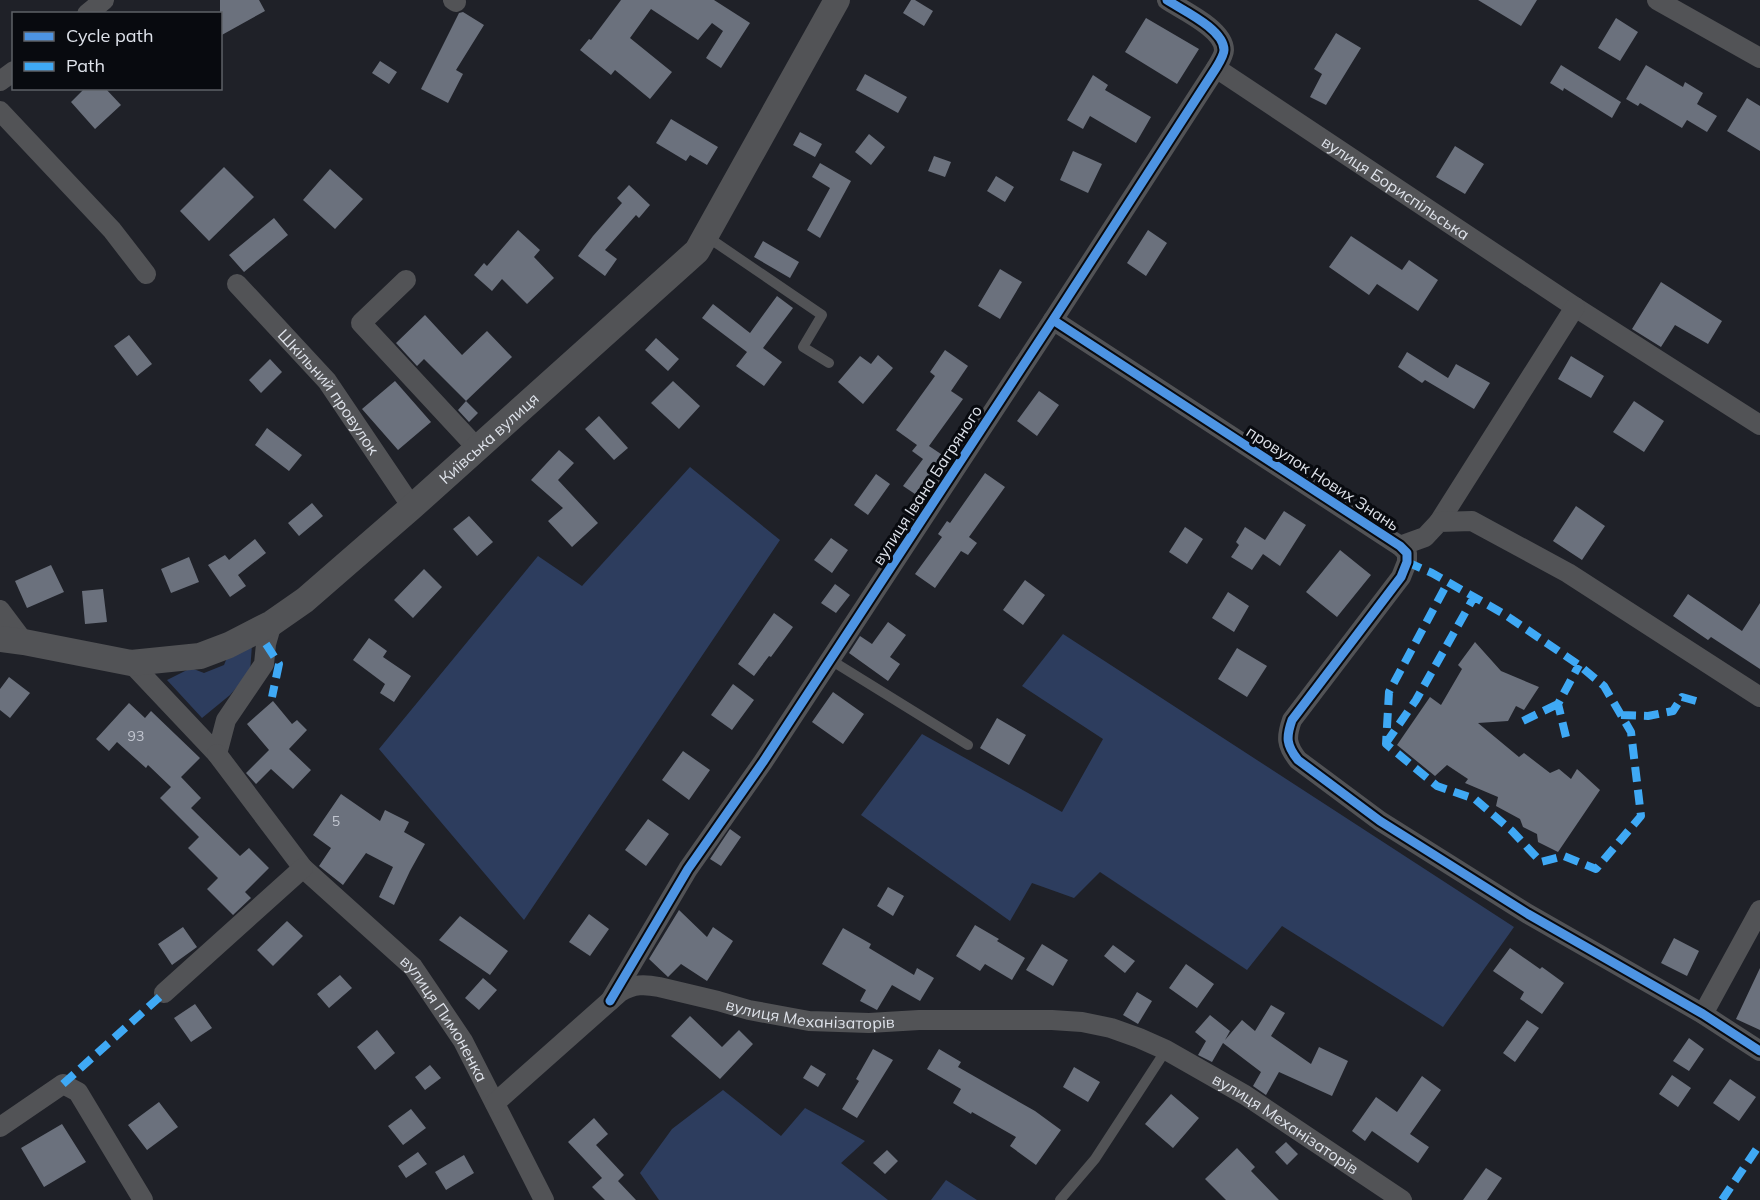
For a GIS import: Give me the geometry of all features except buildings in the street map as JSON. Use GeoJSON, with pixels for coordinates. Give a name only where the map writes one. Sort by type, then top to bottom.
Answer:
{"type":"FeatureCollection","features":[{"type":"Feature","properties":{"kind":"street"},"geometry":{"type":"LineString","coordinates":[[89,12],[104,0]]}},
{"type":"Feature","properties":{"kind":"street","name":"Київська вулиця"},"geometry":{"type":"LineString","coordinates":[[12,640],[131,663],[200,656],[229,645],[272,623],[305,600],[697,251],[837,0]]}},
{"type":"Feature","properties":{"kind":"street","name":"вулиця Івана Багряного"},"geometry":{"type":"LineString","coordinates":[[610,1001],[687,869],[752,778],[1216,68],[1224,51],[1221,39],[1212,28],[1167,0]]}},
{"type":"Feature","properties":{"kind":"street"},"geometry":{"type":"LineString","coordinates":[[1657,0],[1760,58]]}},
{"type":"Feature","properties":{"kind":"street","name":"вулиця Бориспільська"},"geometry":{"type":"LineString","coordinates":[[1216,68],[1575,307],[1760,426]]}},
{"type":"Feature","properties":{"kind":"street"},"geometry":{"type":"LineString","coordinates":[[0,81],[12,72]]}},
{"type":"Feature","properties":{"kind":"street"},"geometry":{"type":"LineString","coordinates":[[0,111],[112,230],[146,274]]}},
{"type":"Feature","properties":{"kind":"street"},"geometry":{"type":"LineString","coordinates":[[406,280],[361,323],[477,448]]}},
{"type":"Feature","properties":{"kind":"street","name":"Шкільний провулок"},"geometry":{"type":"LineString","coordinates":[[237,284],[327,381],[412,507]]}},
{"type":"Feature","properties":{"kind":"street"},"geometry":{"type":"LineString","coordinates":[[1400,546],[1425,537],[1439,522],[1575,307]]}},
{"type":"Feature","properties":{"kind":"street","name":"провулок Нових Знань"},"geometry":{"type":"LineString","coordinates":[[1053,320],[1400,546],[1407,553],[1407,562],[1401,577],[1292,720],[1288,733],[1290,749],[1298,760],[1380,821],[1528,914],[1703,1014]]}},
{"type":"Feature","properties":{"kind":"street"},"geometry":{"type":"LineString","coordinates":[[1439,522],[1472,521],[1482,526],[1568,573],[1760,697]]}},
{"type":"Feature","properties":{"kind":"street"},"geometry":{"type":"LineString","coordinates":[[0,610],[12,640]]}},
{"type":"Feature","properties":{"kind":"street"},"geometry":{"type":"LineString","coordinates":[[217,754],[226,720],[264,664],[266,644],[272,623]]}},
{"type":"Feature","properties":{"kind":"street","name":"вулиця Пимоненка"},"geometry":{"type":"LineString","coordinates":[[131,663],[217,754],[303,868],[412,968],[463,1041],[544,1200]]}},
{"type":"Feature","properties":{"kind":"street"},"geometry":{"type":"LineString","coordinates":[[164,993],[303,868]]}},
{"type":"Feature","properties":{"kind":"street"},"geometry":{"type":"LineString","coordinates":[[1760,910],[1703,1014],[1760,1051]]}},
{"type":"Feature","properties":{"kind":"street"},"geometry":{"type":"LineString","coordinates":[[634,962],[633,970],[637,977],[659,987]]}},
{"type":"Feature","properties":{"kind":"street","name":"вулиця Механізаторів"},"geometry":{"type":"LineString","coordinates":[[495,1103],[620,992],[631,986],[643,984],[779,1017],[839,1023],[957,1020],[1082,1022],[1120,1031],[1166,1050],[1245,1095],[1402,1200]]}},
{"type":"Feature","properties":{"kind":"street"},"geometry":{"type":"LineString","coordinates":[[0,1127],[63,1084],[78,1092],[143,1200]]}},
{"type":"Feature","properties":{"kind":"lane"},"geometry":{"type":"LineString","coordinates":[[706,236],[822,315],[803,347],[829,363]]}},
{"type":"Feature","properties":{"kind":"lane"},"geometry":{"type":"LineString","coordinates":[[829,659],[968,745]]}},
{"type":"Feature","properties":{"kind":"lane"},"geometry":{"type":"LineString","coordinates":[[1060,1200],[1095,1159],[1166,1050]]}},
{"type":"Feature","properties":{"kind":"shaded area"},"geometry":{"type":"Polygon","coordinates":[[[690,467],[780,540],[524,920],[379,749],[538,556],[582,586],[690,467]]]}},
{"type":"Feature","properties":{"kind":"shaded area"},"geometry":{"type":"Polygon","coordinates":[[[1063,634],[1514,927],[1443,1027],[1282,926],[1247,970],[1100,872],[1074,898],[1032,883],[1010,921],[861,815],[922,734],[1062,812],[1103,739],[1022,686],[1063,634]]]}},
{"type":"Feature","properties":{"kind":"shaded area"},"geometry":{"type":"Polygon","coordinates":[[[252,645],[250,672],[230,695],[202,718],[167,680],[191,668],[204,673],[224,665],[229,653],[252,645]]]}},
{"type":"Feature","properties":{"kind":"shaded area"},"geometry":{"type":"Polygon","coordinates":[[[723,1090],[781,1136],[805,1108],[865,1141],[841,1163],[888,1200],[659,1200],[640,1173],[672,1129],[723,1090]]]}},
{"type":"Feature","properties":{"kind":"shaded area"},"geometry":{"type":"Polygon","coordinates":[[[946,1180],[977,1200],[931,1200],[946,1180]]]}},
{"type":"Feature","properties":{"kind":"marked path"},"geometry":{"type":"LineString","coordinates":[[1407,562],[1432,573],[1504,614],[1579,665],[1604,686],[1631,732],[1641,816],[1596,869],[1564,856],[1541,862],[1512,831],[1475,799],[1437,786],[1386,744],[1389,692],[1448,582]]}},
{"type":"Feature","properties":{"kind":"marked path"},"geometry":{"type":"LineString","coordinates":[[1386,743],[1416,700],[1474,597]]}},
{"type":"Feature","properties":{"kind":"marked path"},"geometry":{"type":"LineString","coordinates":[[266,644],[279,664],[272,697]]}},
{"type":"Feature","properties":{"kind":"marked path"},"geometry":{"type":"LineString","coordinates":[[1566,737],[1558,704],[1579,665]]}},
{"type":"Feature","properties":{"kind":"marked path"},"geometry":{"type":"LineString","coordinates":[[1621,715],[1648,716],[1673,711],[1682,697],[1696,701]]}},
{"type":"Feature","properties":{"kind":"marked path"},"geometry":{"type":"LineString","coordinates":[[1523,721],[1558,704]]}},
{"type":"Feature","properties":{"kind":"marked path"},"geometry":{"type":"LineString","coordinates":[[63,1084],[164,993]]}},
{"type":"Feature","properties":{"kind":"marked path"},"geometry":{"type":"LineString","coordinates":[[1722,1200],[1760,1144]]}},
{"type":"Feature","properties":{"kind":"cycle path"},"geometry":{"type":"LineString","coordinates":[[610,1001],[688,869],[763,762],[1220,61],[1224,50],[1217,35],[1201,21],[1167,0]]}},
{"type":"Feature","properties":{"kind":"cycle path"},"geometry":{"type":"LineString","coordinates":[[1053,320],[1400,546],[1407,553],[1407,562],[1401,577],[1292,720],[1288,741],[1298,760],[1380,821],[1528,914],[1703,1014],[1760,1051]]}}]}
